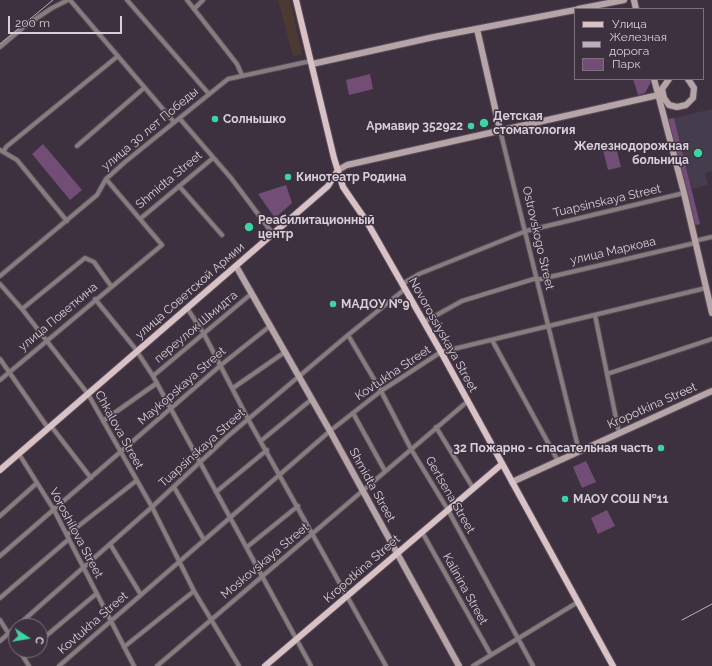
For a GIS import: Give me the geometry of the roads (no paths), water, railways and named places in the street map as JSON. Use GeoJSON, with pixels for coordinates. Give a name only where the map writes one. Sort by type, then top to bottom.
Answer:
{"type":"FeatureCollection","features":[{"type":"Feature","properties":{"kind":"main road","name":"Novorossiyskaya Street"},"geometry":{"type":"LineString","coordinates":[[296,0],[343,187],[367,222],[404,286],[613,666]]}},
{"type":"Feature","properties":{"kind":"main road","name":"улица Советской Армии"},"geometry":{"type":"LineString","coordinates":[[0,470],[328,186],[338,170]]}},
{"type":"Feature","properties":{"kind":"main road","name":"Kropotkina Street"},"geometry":{"type":"LineString","coordinates":[[265,666],[502,464]]}},
{"type":"Feature","properties":{"kind":"street"},"geometry":{"type":"LineString","coordinates":[[0,47],[25,26],[52,8],[69,0],[174,122]]}},
{"type":"Feature","properties":{"kind":"street","name":"улица 30 лет Победы"},"geometry":{"type":"LineString","coordinates":[[127,0],[209,94]]}},
{"type":"Feature","properties":{"kind":"street"},"geometry":{"type":"LineString","coordinates":[[187,0],[236,64],[242,75]]}},
{"type":"Feature","properties":{"kind":"street"},"geometry":{"type":"LineString","coordinates":[[194,8],[203,0]]}},
{"type":"Feature","properties":{"kind":"street"},"geometry":{"type":"LineString","coordinates":[[583,8],[624,0]]}},
{"type":"Feature","properties":{"kind":"street","name":"улица 30 лет Победы"},"geometry":{"type":"LineString","coordinates":[[0,276],[96,195],[106,179],[228,79],[574,10]]}},
{"type":"Feature","properties":{"kind":"street","name":"Ostrovskogo Street"},"geometry":{"type":"LineString","coordinates":[[477,29],[500,130],[579,451]]}},
{"type":"Feature","properties":{"kind":"street"},"geometry":{"type":"LineString","coordinates":[[67,221],[16,160],[2,151],[118,56]]}},
{"type":"Feature","properties":{"kind":"street"},"geometry":{"type":"LineString","coordinates":[[654,80],[660,95],[712,314]]}},
{"type":"Feature","properties":{"kind":"street"},"geometry":{"type":"LineString","coordinates":[[660,95],[667,80]]}},
{"type":"Feature","properties":{"kind":"street"},"geometry":{"type":"LineString","coordinates":[[660,95],[666,102],[673,106],[686,105],[693,98],[694,93],[692,83],[689,80]]}},
{"type":"Feature","properties":{"kind":"street"},"geometry":{"type":"LineString","coordinates":[[77,146],[144,88]]}},
{"type":"Feature","properties":{"kind":"street"},"geometry":{"type":"LineString","coordinates":[[338,170],[347,165],[660,95]]}},
{"type":"Feature","properties":{"kind":"street","name":"Shmidta Street"},"geometry":{"type":"LineString","coordinates":[[180,119],[273,234]]}},
{"type":"Feature","properties":{"kind":"street","name":"Shmidta Street"},"geometry":{"type":"LineString","coordinates":[[140,219],[213,158]]}},
{"type":"Feature","properties":{"kind":"street"},"geometry":{"type":"LineString","coordinates":[[106,179],[140,219]]}},
{"type":"Feature","properties":{"kind":"street"},"geometry":{"type":"LineString","coordinates":[[179,186],[222,235]]}},
{"type":"Feature","properties":{"kind":"street","name":"Tuapsinskaya Street"},"geometry":{"type":"LineString","coordinates":[[27,618],[248,419],[419,274],[526,231],[684,193]]}},
{"type":"Feature","properties":{"kind":"street","name":"улица Поветкина"},"geometry":{"type":"LineString","coordinates":[[0,380],[95,299],[162,245],[140,219]]}},
{"type":"Feature","properties":{"kind":"street","name":"улица Маркова"},"geometry":{"type":"LineString","coordinates":[[424,322],[462,301],[537,279],[712,237]]}},
{"type":"Feature","properties":{"kind":"street","name":"улица Поветкина"},"geometry":{"type":"LineString","coordinates":[[22,309],[85,258],[94,262],[112,286]]}},
{"type":"Feature","properties":{"kind":"street","name":"Shmidta Street"},"geometry":{"type":"LineString","coordinates":[[236,266],[330,431],[459,666]]}},
{"type":"Feature","properties":{"kind":"street","name":"Chkalova Street"},"geometry":{"type":"LineString","coordinates":[[0,284],[22,309],[88,394],[152,507],[180,560],[194,591],[238,666]]}},
{"type":"Feature","properties":{"kind":"street","name":"Kovtukha Street"},"geometry":{"type":"LineString","coordinates":[[59,666],[330,431],[381,391],[441,352],[706,288]]}},
{"type":"Feature","properties":{"kind":"street","name":"переулок Шмидта"},"geometry":{"type":"LineString","coordinates":[[153,376],[251,294]]}},
{"type":"Feature","properties":{"kind":"street"},"geometry":{"type":"LineString","coordinates":[[95,299],[137,352],[153,376],[170,410],[247,547],[311,666]]}},
{"type":"Feature","properties":{"kind":"street"},"geometry":{"type":"LineString","coordinates":[[187,308],[204,334],[248,419],[262,440],[386,666]]}},
{"type":"Feature","properties":{"kind":"street"},"geometry":{"type":"LineString","coordinates":[[595,315],[619,433]]}},
{"type":"Feature","properties":{"kind":"street","name":"Maykopskaya Street"},"geometry":{"type":"LineString","coordinates":[[0,556],[221,365],[270,326]]}},
{"type":"Feature","properties":{"kind":"street","name":"Gertsena Street"},"geometry":{"type":"LineString","coordinates":[[348,335],[381,391],[411,448],[448,510],[533,666]]}},
{"type":"Feature","properties":{"kind":"street"},"geometry":{"type":"LineString","coordinates":[[607,374],[712,339]]}},
{"type":"Feature","properties":{"kind":"street"},"geometry":{"type":"LineString","coordinates":[[492,340],[558,461]]}},
{"type":"Feature","properties":{"kind":"street"},"geometry":{"type":"LineString","coordinates":[[233,388],[285,352]]}},
{"type":"Feature","properties":{"kind":"street"},"geometry":{"type":"LineString","coordinates":[[0,359],[50,427],[91,478]]}},
{"type":"Feature","properties":{"kind":"street","name":"переулок Шмидта"},"geometry":{"type":"LineString","coordinates":[[104,421],[157,383]]}},
{"type":"Feature","properties":{"kind":"street","name":"Kropotkina Street"},"geometry":{"type":"LineString","coordinates":[[512,482],[712,391]]}},
{"type":"Feature","properties":{"kind":"street"},"geometry":{"type":"LineString","coordinates":[[262,440],[312,399]]}},
{"type":"Feature","properties":{"kind":"street","name":"Moskovskaya Street"},"geometry":{"type":"LineString","coordinates":[[157,666],[468,401]]}},
{"type":"Feature","properties":{"kind":"street"},"geometry":{"type":"LineString","coordinates":[[353,413],[385,471]]}},
{"type":"Feature","properties":{"kind":"street"},"geometry":{"type":"LineString","coordinates":[[436,428],[473,488]]}},
{"type":"Feature","properties":{"kind":"street"},"geometry":{"type":"LineString","coordinates":[[216,492],[267,450]]}},
{"type":"Feature","properties":{"kind":"street","name":"Voroshilova Street"},"geometry":{"type":"LineString","coordinates":[[18,454],[54,510],[134,666]]}},
{"type":"Feature","properties":{"kind":"street"},"geometry":{"type":"LineString","coordinates":[[0,598],[68,537],[136,481]]}},
{"type":"Feature","properties":{"kind":"street","name":"Voroshilova Street"},"geometry":{"type":"LineString","coordinates":[[0,516],[37,483]]}},
{"type":"Feature","properties":{"kind":"street"},"geometry":{"type":"LineString","coordinates":[[174,487],[204,540]]}},
{"type":"Feature","properties":{"kind":"street"},"geometry":{"type":"LineString","coordinates":[[247,547],[298,506]]}},
{"type":"Feature","properties":{"kind":"street","name":"Kalinina Street"},"geometry":{"type":"LineString","coordinates":[[422,532],[491,655]]}},
{"type":"Feature","properties":{"kind":"street","name":"Kovtukha Street"},"geometry":{"type":"LineString","coordinates":[[110,544],[141,595]]}},
{"type":"Feature","properties":{"kind":"street"},"geometry":{"type":"LineString","coordinates":[[124,647],[194,591]]}},
{"type":"Feature","properties":{"kind":"street","name":"Voroshilova Street"},"geometry":{"type":"LineString","coordinates":[[48,634],[96,594]]}},
{"type":"Feature","properties":{"kind":"street"},"geometry":{"type":"LineString","coordinates":[[473,666],[518,640],[578,602]]}},
{"type":"Feature","properties":{"kind":"street"},"geometry":{"type":"LineString","coordinates":[[0,620],[8,632]]}},
{"type":"Feature","properties":{"kind":"street","name":"Tuapsinskaya Street"},"geometry":{"type":"LineString","coordinates":[[0,641],[8,635]]}},
{"type":"Feature","properties":{"kind":"railway"},"geometry":{"type":"LineString","coordinates":[[0,44],[53,0]]}},
{"type":"Feature","properties":{"kind":"railway"},"geometry":{"type":"LineString","coordinates":[[682,620],[712,604]]}},
{"type":"Feature","properties":{"kind":"place","name":"Солнышко"},"geometry":{"type":"Point","coordinates":[215,119]}},
{"type":"Feature","properties":{"kind":"place","name":"Детская стоматология"},"geometry":{"type":"Point","coordinates":[484,123]}},
{"type":"Feature","properties":{"kind":"place","name":"Армавир 352922"},"geometry":{"type":"Point","coordinates":[471,126]}},
{"type":"Feature","properties":{"kind":"place","name":"Железнодорожная больница"},"geometry":{"type":"Point","coordinates":[698,153]}},
{"type":"Feature","properties":{"kind":"place","name":"Кинотеатр Родина"},"geometry":{"type":"Point","coordinates":[288,177]}},
{"type":"Feature","properties":{"kind":"place","name":"Реабилитационный центр"},"geometry":{"type":"Point","coordinates":[249,227]}},
{"type":"Feature","properties":{"kind":"place","name":"МАДОУ №9"},"geometry":{"type":"Point","coordinates":[333,304]}},
{"type":"Feature","properties":{"kind":"place","name":"32 Пожарно - спасательная часть"},"geometry":{"type":"Point","coordinates":[661,448]}},
{"type":"Feature","properties":{"kind":"place","name":"МАОУ СОШ №11"},"geometry":{"type":"Point","coordinates":[565,499]}}]}
